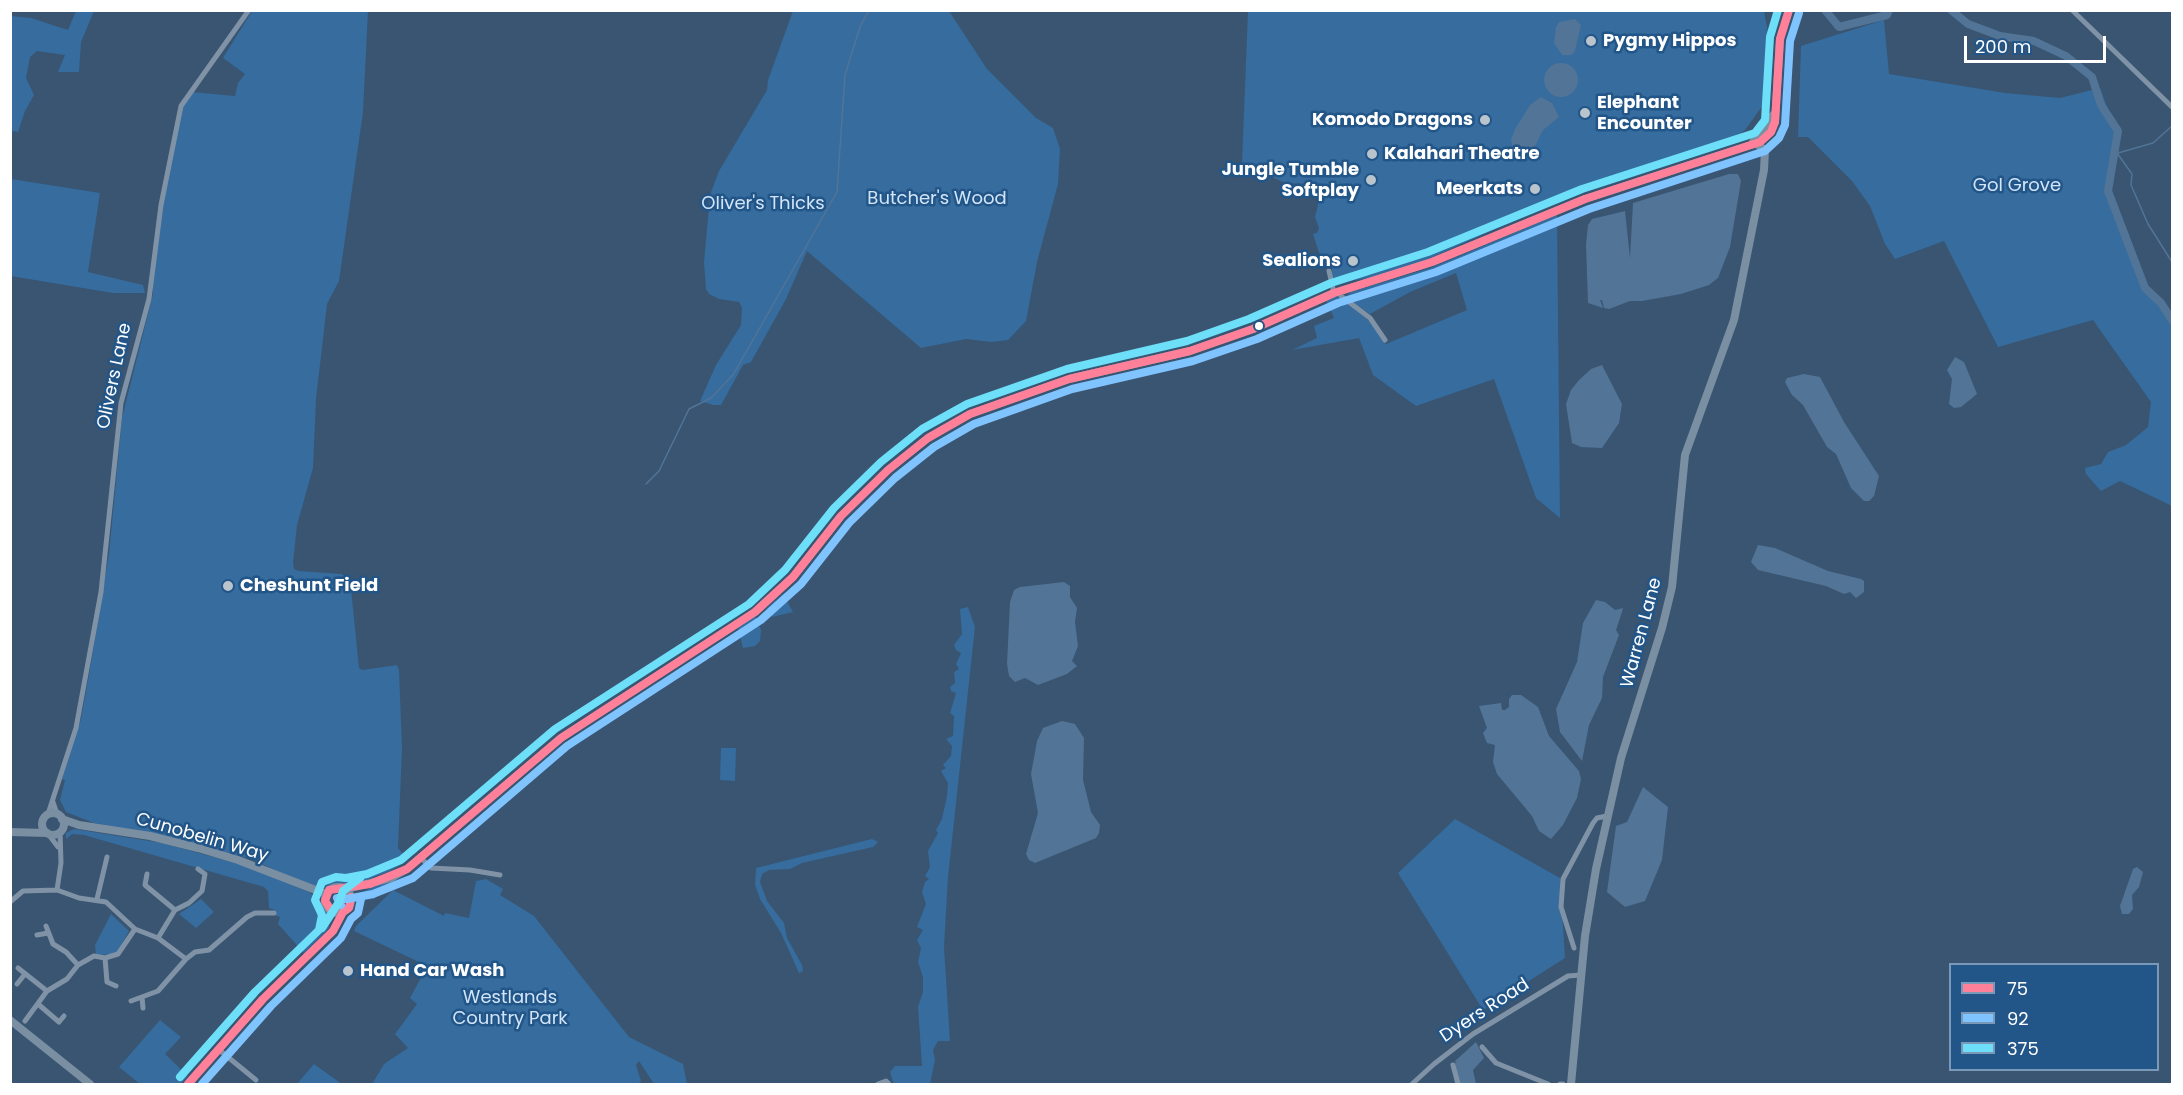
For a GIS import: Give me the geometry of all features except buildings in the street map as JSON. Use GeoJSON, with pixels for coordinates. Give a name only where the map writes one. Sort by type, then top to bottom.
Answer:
{"type":"FeatureCollection","features":[{"type":"Feature","properties":{"kind":"main road","name":"Warren Lane"},"geometry":{"type":"LineString","coordinates":[[1571,1084],[1590,904],[1607,816],[1621,758],[1662,628],[1672,588],[1685,455],[1734,320],[1765,156],[1775,122],[1780,39],[1789,10]]}},
{"type":"Feature","properties":{"kind":"main road"},"geometry":{"type":"LineString","coordinates":[[1753,142],[1774,114]]}},
{"type":"Feature","properties":{"kind":"main road"},"geometry":{"type":"LineString","coordinates":[[328,936],[333,921],[332,911],[326,898],[333,888],[346,889],[391,878],[421,858],[555,742],[715,641],[762,607],[793,578],[841,516],[888,470],[928,438],[970,414],[1069,379],[1190,351],[1253,329],[1336,292],[1432,262],[1584,199],[1753,142],[1761,142],[1771,132]]}},
{"type":"Feature","properties":{"kind":"main road"},"geometry":{"type":"LineString","coordinates":[[1753,142],[1765,156]]}},
{"type":"Feature","properties":{"kind":"main road"},"geometry":{"type":"LineString","coordinates":[[25,831],[52,817]]}},
{"type":"Feature","properties":{"kind":"main road"},"geometry":{"type":"LineString","coordinates":[[52,817],[61,831]]}},
{"type":"Feature","properties":{"kind":"main road"},"geometry":{"type":"LineString","coordinates":[[48,834],[42,828],[52,817]]}},
{"type":"Feature","properties":{"kind":"main road","name":"Cunobelin Way"},"geometry":{"type":"LineString","coordinates":[[52,817],[79,825],[150,836],[190,846],[256,866],[326,898]]}},
{"type":"Feature","properties":{"kind":"main road","name":"Cunobelin Way"},"geometry":{"type":"LineString","coordinates":[[48,834],[79,825]]}},
{"type":"Feature","properties":{"kind":"main road"},"geometry":{"type":"LineString","coordinates":[[10,832],[48,834]]}},
{"type":"Feature","properties":{"kind":"main road"},"geometry":{"type":"LineString","coordinates":[[351,897],[370,884]]}},
{"type":"Feature","properties":{"kind":"main road"},"geometry":{"type":"LineString","coordinates":[[188,1084],[264,998],[328,936],[343,912],[349,908],[351,897],[346,889]]}},
{"type":"Feature","properties":{"kind":"main road"},"geometry":{"type":"LineString","coordinates":[[332,911],[343,912]]}},
{"type":"Feature","properties":{"kind":"main road"},"geometry":{"type":"LineString","coordinates":[[10,1020],[90,1084]]}},
{"type":"Feature","properties":{"kind":"street","name":"Olivers Lane"},"geometry":{"type":"LineString","coordinates":[[52,817],[52,802],[76,728],[101,592],[121,403],[149,299],[161,205],[182,106],[249,10]]}},
{"type":"Feature","properties":{"kind":"street"},"geometry":{"type":"LineString","coordinates":[[2072,10],[2172,107]]}},
{"type":"Feature","properties":{"kind":"street"},"geometry":{"type":"LineString","coordinates":[[1329,271],[1336,292],[1373,321],[1385,340]]}},
{"type":"Feature","properties":{"kind":"street"},"geometry":{"type":"LineString","coordinates":[[1574,948],[1561,907],[1560,895],[1564,874],[1593,823],[1597,818],[1607,816]]}},
{"type":"Feature","properties":{"kind":"street"},"geometry":{"type":"LineString","coordinates":[[57,890],[61,863],[58,847],[61,831]]}},
{"type":"Feature","properties":{"kind":"street"},"geometry":{"type":"LineString","coordinates":[[48,834],[58,847]]}},
{"type":"Feature","properties":{"kind":"street"},"geometry":{"type":"LineString","coordinates":[[421,858],[431,868],[500,875]]}},
{"type":"Feature","properties":{"kind":"street"},"geometry":{"type":"LineString","coordinates":[[97,900],[107,859],[98,861]]}},
{"type":"Feature","properties":{"kind":"street"},"geometry":{"type":"LineString","coordinates":[[198,869],[205,874],[213,874]]}},
{"type":"Feature","properties":{"kind":"street"},"geometry":{"type":"LineString","coordinates":[[140,890],[145,885],[147,874]]}},
{"type":"Feature","properties":{"kind":"street"},"geometry":{"type":"LineString","coordinates":[[158,938],[175,910],[199,896],[205,874]]}},
{"type":"Feature","properties":{"kind":"street"},"geometry":{"type":"LineString","coordinates":[[145,885],[175,910]]}},
{"type":"Feature","properties":{"kind":"street"},"geometry":{"type":"LineString","coordinates":[[10,902],[23,891],[57,890],[79,898],[106,902],[135,929],[158,938],[186,959]]}},
{"type":"Feature","properties":{"kind":"street"},"geometry":{"type":"LineString","coordinates":[[266,903],[266,911]]}},
{"type":"Feature","properties":{"kind":"street"},"geometry":{"type":"LineString","coordinates":[[131,1001],[158,991],[186,959],[195,952],[209,950],[247,917],[266,911],[274,913]]}},
{"type":"Feature","properties":{"kind":"street"},"geometry":{"type":"LineString","coordinates":[[46,926],[53,944],[66,952],[78,965]]}},
{"type":"Feature","properties":{"kind":"street"},"geometry":{"type":"LineString","coordinates":[[25,1021],[46,991],[71,976],[78,965],[94,956],[105,958],[118,954],[135,929]]}},
{"type":"Feature","properties":{"kind":"street"},"geometry":{"type":"LineString","coordinates":[[37,935],[48,933]]}},
{"type":"Feature","properties":{"kind":"street"},"geometry":{"type":"LineString","coordinates":[[105,958],[104,983],[116,986]]}},
{"type":"Feature","properties":{"kind":"street"},"geometry":{"type":"LineString","coordinates":[[18,968],[46,991]]}},
{"type":"Feature","properties":{"kind":"street"},"geometry":{"type":"LineString","coordinates":[[17,984],[25,974]]}},
{"type":"Feature","properties":{"kind":"street","name":"Dyers Road"},"geometry":{"type":"LineString","coordinates":[[1412,1084],[1473,1034],[1568,976],[1581,975]]}},
{"type":"Feature","properties":{"kind":"street"},"geometry":{"type":"LineString","coordinates":[[142,997],[143,1008]]}},
{"type":"Feature","properties":{"kind":"street"},"geometry":{"type":"LineString","coordinates":[[38,1004],[59,1021]]}},
{"type":"Feature","properties":{"kind":"street"},"geometry":{"type":"LineString","coordinates":[[1482,1047],[1496,1063],[1548,1084]]}},
{"type":"Feature","properties":{"kind":"street"},"geometry":{"type":"LineString","coordinates":[[218,1049],[256,1080]]}},
{"type":"Feature","properties":{"kind":"street"},"geometry":{"type":"LineString","coordinates":[[1453,1065],[1458,1084]]}},
{"type":"Feature","properties":{"kind":"street"},"geometry":{"type":"LineString","coordinates":[[1524,1084],[1527,1076]]}},
{"type":"Feature","properties":{"kind":"street"},"geometry":{"type":"LineString","coordinates":[[878,1084],[885,1081],[889,1084]]}},
{"type":"Feature","properties":{"kind":"green space"},"geometry":{"type":"Polygon","coordinates":[[[76,11],[94,11],[81,42],[79,72],[58,72],[65,55],[37,51],[30,57],[26,78],[34,95],[25,111],[18,132],[11,131],[11,16],[31,18],[68,30],[76,11]]]}},
{"type":"Feature","properties":{"kind":"green space","name":"Cheshunt Field"},"geometry":{"type":"Polygon","coordinates":[[[252,11],[368,11],[363,112],[339,281],[327,304],[316,399],[313,468],[297,525],[293,563],[294,569],[299,571],[341,574],[350,579],[359,668],[362,670],[397,665],[399,670],[402,748],[398,848],[408,860],[390,871],[366,880],[325,888],[303,883],[251,859],[157,835],[94,823],[66,812],[60,800],[65,780],[62,779],[81,719],[90,669],[109,554],[122,418],[153,294],[153,255],[181,106],[191,92],[235,96],[238,83],[245,74],[223,58],[252,11]]]}},
{"type":"Feature","properties":{"kind":"green space","name":"Butcher's Wood"},"geometry":{"type":"Polygon","coordinates":[[[793,11],[949,11],[987,69],[1036,118],[1053,128],[1060,149],[1058,184],[1037,262],[1026,321],[1008,340],[992,342],[966,339],[921,348],[807,251],[786,299],[751,362],[743,365],[721,405],[713,405],[700,401],[716,365],[741,325],[742,308],[739,302],[719,299],[709,294],[706,289],[704,262],[710,195],[719,171],[767,90],[768,80],[793,11]]]}},
{"type":"Feature","properties":{"kind":"green space"},"geometry":{"type":"Polygon","coordinates":[[[1248,11],[1764,11],[1773,59],[1766,101],[1745,130],[1737,136],[1675,159],[1606,179],[1426,260],[1379,277],[1339,282],[1332,277],[1332,267],[1328,264],[1323,265],[1313,234],[1317,233],[1319,228],[1315,217],[1318,205],[1315,187],[1309,184],[1285,183],[1242,163],[1248,11]]]}},
{"type":"Feature","properties":{"kind":"green space","name":"Gol Grove"},"geometry":{"type":"Polygon","coordinates":[[[1884,20],[1889,74],[2005,93],[2060,98],[2100,88],[2114,126],[2116,155],[2108,191],[2145,288],[2161,303],[2172,320],[2172,506],[2120,481],[2101,491],[2086,474],[2085,468],[2101,464],[2108,452],[2126,445],[2148,427],[2151,402],[2093,320],[1998,347],[1944,241],[1895,259],[1885,244],[1870,206],[1852,181],[1808,137],[1798,137],[1801,46],[1884,20]]]}},
{"type":"Feature","properties":{"kind":"green space"},"geometry":{"type":"Polygon","coordinates":[[[11,179],[100,193],[88,272],[143,285],[145,293],[113,293],[11,276],[11,179]]]}},
{"type":"Feature","properties":{"kind":"green space"},"geometry":{"type":"Polygon","coordinates":[[[1557,215],[1560,518],[1536,498],[1494,379],[1416,406],[1373,375],[1359,338],[1292,350],[1317,338],[1314,326],[1334,318],[1326,300],[1338,296],[1368,320],[1386,344],[1467,310],[1456,273],[1410,292],[1370,314],[1345,297],[1351,292],[1433,267],[1557,215]]]}},
{"type":"Feature","properties":{"kind":"green space"},"geometry":{"type":"Polygon","coordinates":[[[783,594],[793,612],[772,617],[766,609],[783,594]]]}},
{"type":"Feature","properties":{"kind":"green space"},"geometry":{"type":"Polygon","coordinates":[[[968,607],[975,627],[948,877],[944,947],[950,1041],[938,1041],[933,1050],[935,1060],[930,1084],[894,1084],[890,1072],[895,1066],[922,1066],[918,1007],[923,992],[923,977],[918,962],[921,948],[917,940],[923,930],[917,927],[926,904],[922,892],[925,882],[929,879],[925,876],[930,867],[928,851],[938,833],[936,830],[942,819],[947,796],[948,783],[941,771],[946,768],[943,765],[951,756],[952,746],[946,739],[953,736],[954,716],[950,713],[956,693],[951,691],[950,687],[955,683],[954,672],[959,669],[956,664],[961,653],[954,645],[962,634],[960,609],[968,607]]]}},
{"type":"Feature","properties":{"kind":"green space"},"geometry":{"type":"Polygon","coordinates":[[[755,615],[761,630],[760,641],[755,646],[743,648],[738,627],[755,615]]]}},
{"type":"Feature","properties":{"kind":"green space"},"geometry":{"type":"Polygon","coordinates":[[[721,748],[736,748],[735,781],[720,780],[721,748]]]}},
{"type":"Feature","properties":{"kind":"green space"},"geometry":{"type":"Polygon","coordinates":[[[1455,819],[1560,878],[1565,958],[1483,1010],[1398,873],[1455,819]]]}},
{"type":"Feature","properties":{"kind":"green space"},"geometry":{"type":"Polygon","coordinates":[[[74,829],[162,843],[250,867],[309,892],[328,910],[329,928],[304,953],[278,924],[280,917],[274,915],[275,910],[269,908],[268,891],[264,887],[84,835],[72,834],[66,839],[66,833],[74,829]]]}},
{"type":"Feature","properties":{"kind":"green space"},"geometry":{"type":"Polygon","coordinates":[[[872,839],[878,842],[873,847],[802,863],[790,869],[769,870],[762,874],[760,882],[767,901],[784,923],[787,938],[802,965],[803,971],[799,973],[781,933],[760,899],[755,885],[756,868],[872,839]]]}},
{"type":"Feature","properties":{"kind":"green space"},"geometry":{"type":"Polygon","coordinates":[[[407,871],[374,899],[365,900],[358,894],[407,871]]]}},
{"type":"Feature","properties":{"kind":"green space","name":"Westlands Country Park"},"geometry":{"type":"Polygon","coordinates":[[[486,879],[503,889],[500,895],[534,916],[629,1037],[683,1064],[687,1084],[654,1084],[639,1061],[636,1065],[641,1081],[638,1084],[372,1084],[384,1064],[408,1048],[395,1034],[417,1004],[410,998],[423,974],[420,970],[423,964],[354,931],[356,926],[393,890],[444,916],[445,913],[469,918],[476,881],[486,879]]]}},
{"type":"Feature","properties":{"kind":"green space"},"geometry":{"type":"Polygon","coordinates":[[[201,899],[214,912],[196,928],[179,914],[201,899]]]}},
{"type":"Feature","properties":{"kind":"green space"},"geometry":{"type":"Polygon","coordinates":[[[111,914],[129,931],[116,954],[96,955],[95,945],[111,914]]]}},
{"type":"Feature","properties":{"kind":"green space"},"geometry":{"type":"Polygon","coordinates":[[[160,1020],[181,1037],[165,1054],[188,1076],[181,1084],[140,1084],[119,1067],[160,1020]]]}},
{"type":"Feature","properties":{"kind":"green space"},"geometry":{"type":"Polygon","coordinates":[[[314,1064],[339,1082],[341,1084],[297,1084],[314,1064]]]}},
{"type":"Feature","properties":{"kind":"shaded area"},"geometry":{"type":"Polygon","coordinates":[[[1575,19],[1581,25],[1575,51],[1571,55],[1562,55],[1554,43],[1556,27],[1559,22],[1575,19]]]}},
{"type":"Feature","properties":{"kind":"shaded area"},"geometry":{"type":"Polygon","coordinates":[[[1561,63],[1573,68],[1578,80],[1573,92],[1561,97],[1549,92],[1544,80],[1549,68],[1561,63]]]}},
{"type":"Feature","properties":{"kind":"shaded area"},"geometry":{"type":"Polygon","coordinates":[[[1541,97],[1552,103],[1559,117],[1543,130],[1533,150],[1523,154],[1514,154],[1511,140],[1515,129],[1530,105],[1541,97]]]}},
{"type":"Feature","properties":{"kind":"shaded area"},"geometry":{"type":"Polygon","coordinates":[[[1729,174],[1738,174],[1741,181],[1730,247],[1718,278],[1709,285],[1681,294],[1630,301],[1609,309],[1604,308],[1602,300],[1600,300],[1603,308],[1588,303],[1586,244],[1588,225],[1592,219],[1625,211],[1630,258],[1633,203],[1729,174]]]}},
{"type":"Feature","properties":{"kind":"shaded area"},"geometry":{"type":"Polygon","coordinates":[[[1955,357],[1964,362],[1977,394],[1961,407],[1954,408],[1949,404],[1952,379],[1947,370],[1955,357]]]}},
{"type":"Feature","properties":{"kind":"shaded area"},"geometry":{"type":"Polygon","coordinates":[[[1602,365],[1622,404],[1619,423],[1602,448],[1581,447],[1572,443],[1566,404],[1571,390],[1579,380],[1591,369],[1602,365]]]}},
{"type":"Feature","properties":{"kind":"shaded area"},"geometry":{"type":"Polygon","coordinates":[[[1804,374],[1820,377],[1844,422],[1879,476],[1874,496],[1869,501],[1864,501],[1851,488],[1836,454],[1827,447],[1803,405],[1792,395],[1785,382],[1787,378],[1804,374]]]}},
{"type":"Feature","properties":{"kind":"shaded area"},"geometry":{"type":"Polygon","coordinates":[[[1758,545],[1775,548],[1828,571],[1861,579],[1864,581],[1864,592],[1856,598],[1850,592],[1844,594],[1826,586],[1758,570],[1751,562],[1758,545]]]}},
{"type":"Feature","properties":{"kind":"shaded area"},"geometry":{"type":"Polygon","coordinates":[[[1064,582],[1070,586],[1070,597],[1077,608],[1075,622],[1078,646],[1072,661],[1077,666],[1067,674],[1038,685],[1025,678],[1015,682],[1009,676],[1007,664],[1010,602],[1014,590],[1020,587],[1064,582]]]}},
{"type":"Feature","properties":{"kind":"shaded area"},"geometry":{"type":"Polygon","coordinates":[[[1596,600],[1605,602],[1615,610],[1623,608],[1616,630],[1619,635],[1603,677],[1602,698],[1589,725],[1582,761],[1560,732],[1556,709],[1577,662],[1583,623],[1596,600]]]}},
{"type":"Feature","properties":{"kind":"shaded area"},"geometry":{"type":"Polygon","coordinates":[[[1512,695],[1521,695],[1538,707],[1549,736],[1579,771],[1581,779],[1577,798],[1563,825],[1551,839],[1539,831],[1532,816],[1497,774],[1493,762],[1495,745],[1487,743],[1483,733],[1487,728],[1479,706],[1501,703],[1502,710],[1505,710],[1509,707],[1509,699],[1512,695]]]}},
{"type":"Feature","properties":{"kind":"shaded area"},"geometry":{"type":"Polygon","coordinates":[[[1062,721],[1075,724],[1084,738],[1083,780],[1091,812],[1100,825],[1099,833],[1096,838],[1035,863],[1029,860],[1026,854],[1038,813],[1031,774],[1037,741],[1043,728],[1062,721]]]}},
{"type":"Feature","properties":{"kind":"shaded area"},"geometry":{"type":"Polygon","coordinates":[[[1643,787],[1668,807],[1662,860],[1645,901],[1625,907],[1607,892],[1616,826],[1627,822],[1643,787]]]}},
{"type":"Feature","properties":{"kind":"shaded area"},"geometry":{"type":"Polygon","coordinates":[[[2137,867],[2143,872],[2139,887],[2132,895],[2133,909],[2129,914],[2122,914],[2120,906],[2133,869],[2137,867]]]}},
{"type":"Feature","properties":{"kind":"shaded area"},"geometry":{"type":"Polygon","coordinates":[[[1476,1042],[1484,1058],[1473,1070],[1476,1084],[1459,1084],[1455,1061],[1476,1042]]]}},
{"type":"Feature","properties":{"kind":"waterway"},"geometry":{"type":"LineString","coordinates":[[646,484],[659,471],[689,409],[711,398],[733,375],[837,192],[845,75],[860,27],[869,10]]}},
{"type":"Feature","properties":{"kind":"waterway"},"geometry":{"type":"LineString","coordinates":[[1825,10],[1839,27],[1887,15],[1889,10]]}},
{"type":"Feature","properties":{"kind":"waterway"},"geometry":{"type":"LineString","coordinates":[[1951,10],[1968,24],[2000,36],[2034,41],[2066,56],[2092,77],[2101,105],[2118,131],[2108,191],[2145,288],[2161,303],[2172,320]]}},
{"type":"Feature","properties":{"kind":"waterway"},"geometry":{"type":"LineString","coordinates":[[2118,153],[2153,143],[2172,126]]}},
{"type":"Feature","properties":{"kind":"waterway"},"geometry":{"type":"LineString","coordinates":[[2116,155],[2117,153],[2132,174],[2131,185],[2148,224],[2172,262]]}},
{"type":"Feature","properties":{"kind":"transit line","name":"375"},"geometry":{"type":"LineString","coordinates":[[180,1077],[255,992],[319,930],[322,915],[315,900],[322,882],[336,877],[346,878],[367,874],[401,860],[555,729],[749,604],[785,570],[834,508],[881,462],[922,429],[967,404],[1067,369],[1187,341],[1249,319],[1331,283],[1428,252],[1582,189],[1755,133],[1765,120],[1770,37],[1778,10]]}},
{"type":"Feature","properties":{"kind":"transit line","name":"75"},"geometry":{"type":"LineString","coordinates":[[332,911],[325,901],[329,890],[370,884],[407,869],[561,738],[755,612],[793,577],[841,516],[888,470],[928,438],[970,414],[1069,379],[1190,351],[1253,329],[1334,293],[1432,262],[1585,199],[1760,142],[1771,132],[1775,122],[1780,39],[1789,10]]}},
{"type":"Feature","properties":{"kind":"transit line","name":"92"},"geometry":{"type":"LineString","coordinates":[[341,905],[337,898],[347,899],[373,894],[413,878],[567,746],[761,620],[801,584],[849,523],[895,478],[934,447],[974,424],[1072,389],[1193,361],[1257,339],[1338,303],[1436,272],[1589,209],[1765,151],[1779,138],[1785,125],[1790,41],[1799,13]]}},
{"type":"Feature","properties":{"kind":"transit line","name":"375"},"geometry":{"type":"LineString","coordinates":[[322,928],[339,902],[343,891],[361,877]]}},
{"type":"Feature","properties":{"kind":"transit line","name":"75"},"geometry":{"type":"LineString","coordinates":[[188,1084],[263,999],[333,931],[343,912],[349,908],[351,897]]}},
{"type":"Feature","properties":{"kind":"transit line","name":"92"},"geometry":{"type":"LineString","coordinates":[[202,1084],[271,1006],[341,938],[351,919],[358,913],[361,899]]}},
{"type":"Feature","properties":{"kind":"place","name":"Pygmy Hippos"},"geometry":{"type":"Point","coordinates":[1591,41]}},
{"type":"Feature","properties":{"kind":"place","name":"Elephant Encounter"},"geometry":{"type":"Point","coordinates":[1585,113]}},
{"type":"Feature","properties":{"kind":"place","name":"Komodo Dragons"},"geometry":{"type":"Point","coordinates":[1485,120]}},
{"type":"Feature","properties":{"kind":"place","name":"Kalahari Theatre"},"geometry":{"type":"Point","coordinates":[1372,154]}},
{"type":"Feature","properties":{"kind":"place","name":"Jungle Tumble Softplay"},"geometry":{"type":"Point","coordinates":[1371,180]}},
{"type":"Feature","properties":{"kind":"place","name":"Meerkats"},"geometry":{"type":"Point","coordinates":[1535,189]}},
{"type":"Feature","properties":{"kind":"place","name":"Sealions"},"geometry":{"type":"Point","coordinates":[1353,261]}},
{"type":"Feature","properties":{"kind":"place","name":"Cheshunt Field"},"geometry":{"type":"Point","coordinates":[228,586]}},
{"type":"Feature","properties":{"kind":"place","name":"Hand Car Wash"},"geometry":{"type":"Point","coordinates":[348,971]}},
{"type":"Feature","properties":{"kind":"park label","name":"Oliver's Thicks"},"geometry":{"type":"Point","coordinates":[763,204]}}]}
